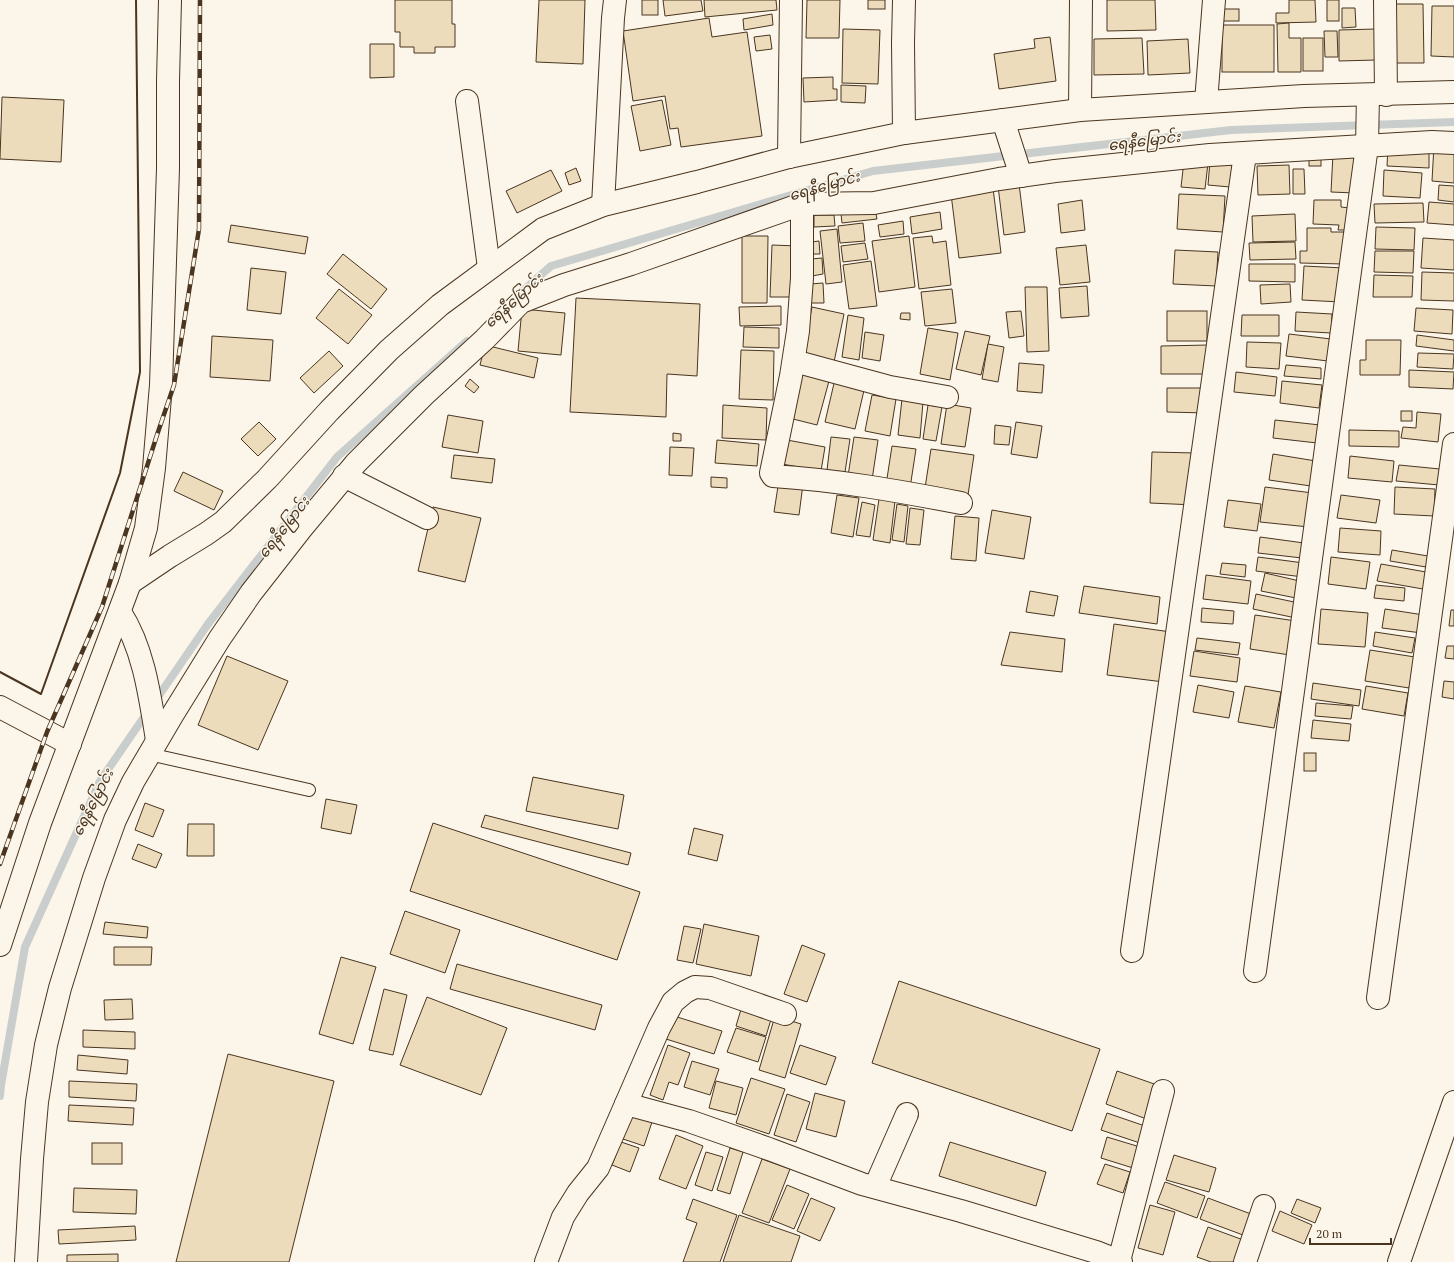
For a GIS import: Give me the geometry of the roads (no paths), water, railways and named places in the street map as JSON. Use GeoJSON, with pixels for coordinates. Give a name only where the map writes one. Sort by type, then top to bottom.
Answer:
{"type":"FeatureCollection","features":[{"type":"Feature","properties":{"kind":"street"},"geometry":{"type":"LineString","coordinates":[[0,945],[40,823],[122,615],[147,520],[154,468],[161,385],[168,168],[170,0]]}},
{"type":"Feature","properties":{"kind":"street"},"geometry":{"type":"LineString","coordinates":[[604,205],[615,0]]}},
{"type":"Feature","properties":{"kind":"street"},"geometry":{"type":"LineString","coordinates":[[789,158],[791,0]]}},
{"type":"Feature","properties":{"kind":"street"},"geometry":{"type":"LineString","coordinates":[[904,0],[904,133]]}},
{"type":"Feature","properties":{"kind":"street"},"geometry":{"type":"LineString","coordinates":[[1080,110],[1081,0]]}},
{"type":"Feature","properties":{"kind":"street"},"geometry":{"type":"LineString","coordinates":[[1206,102],[1214,0]]}},
{"type":"Feature","properties":{"kind":"street"},"geometry":{"type":"LineString","coordinates":[[1256,971],[1368,143],[1385,0]]}},
{"type":"Feature","properties":{"kind":"street"},"geometry":{"type":"LineString","coordinates":[[130,583],[223,522],[267,479],[329,411],[389,350],[440,305],[543,230],[604,205],[789,158],[904,133],[1004,125],[1080,110],[1304,96],[1374,97],[1454,92]]}},
{"type":"Feature","properties":{"kind":"street"},"geometry":{"type":"LineString","coordinates":[[467,101],[489,268]]}},
{"type":"Feature","properties":{"kind":"street"},"geometry":{"type":"LineString","coordinates":[[1004,125],[1020,172]]}},
{"type":"Feature","properties":{"kind":"street"},"geometry":{"type":"LineString","coordinates":[[26,1262],[37,1102],[46,1045],[60,988],[94,878],[115,820],[133,782],[196,676],[250,593],[301,529],[356,463],[418,401],[485,339],[521,302],[564,285],[631,264],[802,204],[874,203],[1020,172],[1055,171],[1210,155],[1245,154],[1368,143],[1454,143]]}},
{"type":"Feature","properties":{"kind":"street"},"geometry":{"type":"LineString","coordinates":[[1132,951],[1245,154]]}},
{"type":"Feature","properties":{"kind":"street"},"geometry":{"type":"LineString","coordinates":[[802,204],[801,307],[794,362],[771,473],[773,476],[840,482],[961,503]]}},
{"type":"Feature","properties":{"kind":"street"},"geometry":{"type":"LineString","coordinates":[[794,362],[890,387],[947,397]]}},
{"type":"Feature","properties":{"kind":"street"},"geometry":{"type":"LineString","coordinates":[[1378,998],[1454,444]]}},
{"type":"Feature","properties":{"kind":"street"},"geometry":{"type":"LineString","coordinates":[[344,476],[427,518]]}},
{"type":"Feature","properties":{"kind":"street"},"geometry":{"type":"LineString","coordinates":[[122,615],[134,638],[140,655],[154,719],[153,747]]}},
{"type":"Feature","properties":{"kind":"street"},"geometry":{"type":"LineString","coordinates":[[0,707],[70,744]]}},
{"type":"Feature","properties":{"kind":"street"},"geometry":{"type":"LineString","coordinates":[[546,1262],[563,1217],[578,1193],[598,1168],[659,1028],[673,1002],[685,992],[695,987],[710,988],[785,1014]]}},
{"type":"Feature","properties":{"kind":"street"},"geometry":{"type":"LineString","coordinates":[[626,1104],[689,1121],[770,1149],[862,1184],[961,1211],[1096,1252],[1120,1262],[1163,1092]]}},
{"type":"Feature","properties":{"kind":"street"},"geometry":{"type":"LineString","coordinates":[[1399,1262],[1454,1102]]}},
{"type":"Feature","properties":{"kind":"street"},"geometry":{"type":"LineString","coordinates":[[875,1187],[907,1114]]}},
{"type":"Feature","properties":{"kind":"street"},"geometry":{"type":"LineString","coordinates":[[1245,1262],[1264,1206]]}},
{"type":"Feature","properties":{"kind":"lane"},"geometry":{"type":"LineString","coordinates":[[153,747],[308,790]]}},
{"type":"Feature","properties":{"kind":"waterway","name":"ရေနီမြောင်း"},"geometry":{"type":"LineString","coordinates":[[517,296],[551,266],[873,171],[1231,130],[1454,122]]}},
{"type":"Feature","properties":{"kind":"waterway","name":"ရေနီမြောင်း"},"geometry":{"type":"LineString","coordinates":[[0,1096],[25,947],[100,781],[208,624],[337,457],[467,341]]}},
{"type":"Feature","properties":{"kind":"railway"},"geometry":{"type":"LineString","coordinates":[[0,864],[47,732],[102,607],[174,385],[199,229],[200,0]]}}]}
